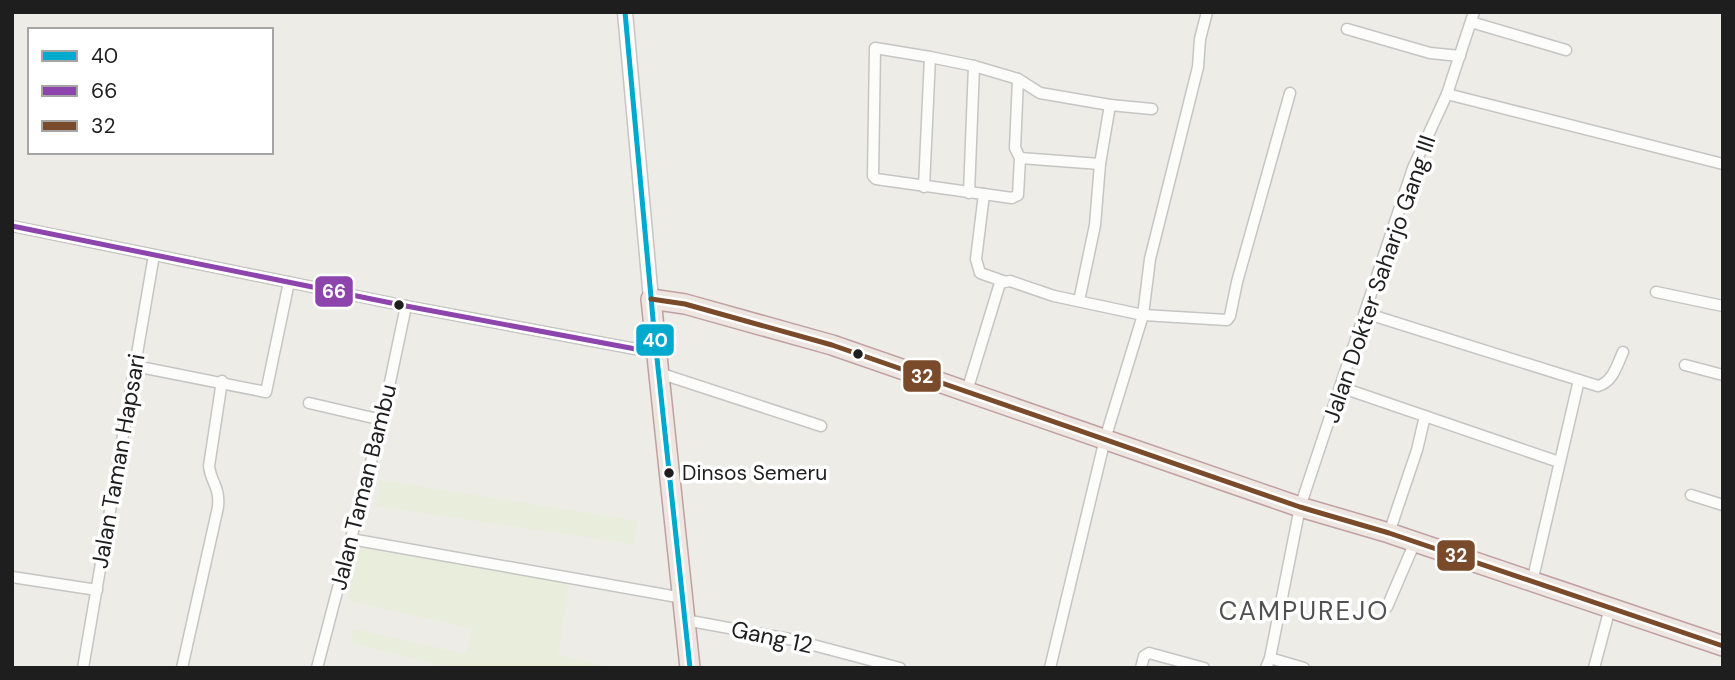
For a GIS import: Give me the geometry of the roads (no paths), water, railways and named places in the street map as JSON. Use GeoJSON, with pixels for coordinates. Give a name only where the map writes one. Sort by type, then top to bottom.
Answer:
{"type":"FeatureCollection","features":[{"type":"Feature","properties":{"kind":"highway"},"geometry":{"type":"LineString","coordinates":[[690,668],[651,299],[685,304],[832,345],[1300,507],[1389,533],[1723,646]]}},
{"type":"Feature","properties":{"kind":"street"},"geometry":{"type":"LineString","coordinates":[[625,12],[651,299]]}},
{"type":"Feature","properties":{"kind":"street"},"geometry":{"type":"LineString","coordinates":[[1050,668],[1105,439],[1143,315],[1150,259],[1196,78],[1206,12]]}},
{"type":"Feature","properties":{"kind":"street"},"geometry":{"type":"LineString","coordinates":[[1473,17],[1566,50]]}},
{"type":"Feature","properties":{"kind":"street","name":"Jalan Dokter Saharjo Gang III"},"geometry":{"type":"LineString","coordinates":[[1268,663],[1300,507],[1413,168],[1447,94],[1473,17]]}},
{"type":"Feature","properties":{"kind":"street"},"geometry":{"type":"LineString","coordinates":[[1347,29],[1430,53],[1460,56]]}},
{"type":"Feature","properties":{"kind":"street"},"geometry":{"type":"LineString","coordinates":[[1018,79],[1015,148],[1020,158],[1018,195],[1012,198],[969,193],[876,179],[873,176],[875,48],[974,66],[1018,79],[1040,93],[1152,109]]}},
{"type":"Feature","properties":{"kind":"street"},"geometry":{"type":"LineString","coordinates":[[924,187],[930,57]]}},
{"type":"Feature","properties":{"kind":"street"},"geometry":{"type":"LineString","coordinates":[[969,193],[974,66]]}},
{"type":"Feature","properties":{"kind":"street"},"geometry":{"type":"LineString","coordinates":[[984,194],[976,259],[980,273],[1079,301],[1143,315],[1223,321],[1230,316],[1290,93]]}},
{"type":"Feature","properties":{"kind":"street"},"geometry":{"type":"LineString","coordinates":[[1447,94],[1723,164]]}},
{"type":"Feature","properties":{"kind":"street"},"geometry":{"type":"LineString","coordinates":[[1079,301],[1095,225],[1100,164],[1110,105]]}},
{"type":"Feature","properties":{"kind":"street"},"geometry":{"type":"LineString","coordinates":[[1020,158],[1100,164]]}},
{"type":"Feature","properties":{"kind":"street"},"geometry":{"type":"LineString","coordinates":[[12,226],[406,306],[658,363],[821,426]]}},
{"type":"Feature","properties":{"kind":"street","name":"Jalan Taman Hapsari"},"geometry":{"type":"LineString","coordinates":[[83,668],[154,255]]}},
{"type":"Feature","properties":{"kind":"street"},"geometry":{"type":"LineString","coordinates":[[967,391],[1000,283],[1003,281]]}},
{"type":"Feature","properties":{"kind":"street"},"geometry":{"type":"LineString","coordinates":[[135,366],[266,392],[289,282]]}},
{"type":"Feature","properties":{"kind":"street"},"geometry":{"type":"LineString","coordinates":[[1656,292],[1723,306]]}},
{"type":"Feature","properties":{"kind":"street","name":"Jalan Taman Bambu"},"geometry":{"type":"LineString","coordinates":[[317,668],[382,420],[406,306]]}},
{"type":"Feature","properties":{"kind":"street"},"geometry":{"type":"LineString","coordinates":[[1365,313],[1598,386],[1606,384],[1623,352]]}},
{"type":"Feature","properties":{"kind":"street"},"geometry":{"type":"LineString","coordinates":[[1685,365],[1723,375]]}},
{"type":"Feature","properties":{"kind":"street"},"geometry":{"type":"LineString","coordinates":[[1532,582],[1579,380]]}},
{"type":"Feature","properties":{"kind":"street"},"geometry":{"type":"LineString","coordinates":[[182,668],[218,507],[219,495],[209,466],[222,382]]}},
{"type":"Feature","properties":{"kind":"street"},"geometry":{"type":"LineString","coordinates":[[1340,387],[1559,462]]}},
{"type":"Feature","properties":{"kind":"street"},"geometry":{"type":"LineString","coordinates":[[309,403],[382,420]]}},
{"type":"Feature","properties":{"kind":"street"},"geometry":{"type":"LineString","coordinates":[[1389,533],[1417,450],[1425,416]]}},
{"type":"Feature","properties":{"kind":"street"},"geometry":{"type":"LineString","coordinates":[[1691,495],[1723,505]]}},
{"type":"Feature","properties":{"kind":"street"},"geometry":{"type":"LineString","coordinates":[[351,539],[683,598]]}},
{"type":"Feature","properties":{"kind":"street"},"geometry":{"type":"LineString","coordinates":[[1387,607],[1415,542]]}},
{"type":"Feature","properties":{"kind":"street"},"geometry":{"type":"LineString","coordinates":[[12,578],[97,590]]}},
{"type":"Feature","properties":{"kind":"street"},"geometry":{"type":"LineString","coordinates":[[1594,668],[1610,608]]}},
{"type":"Feature","properties":{"kind":"street","name":"Gang 12"},"geometry":{"type":"LineString","coordinates":[[685,620],[794,640],[900,668]]}},
{"type":"Feature","properties":{"kind":"street"},"geometry":{"type":"LineString","coordinates":[[1141,668],[1144,656],[1149,653],[1204,668]]}},
{"type":"Feature","properties":{"kind":"street"},"geometry":{"type":"LineString","coordinates":[[1268,663],[1304,668]]}},
{"type":"Feature","properties":{"kind":"place","name":"Dinsos Semeru"},"geometry":{"type":"Point","coordinates":[669,473]}},
{"type":"Feature","properties":{"kind":"district","name":"CAMPUREJO"},"geometry":{"type":"Point","coordinates":[1304,611]}}]}
